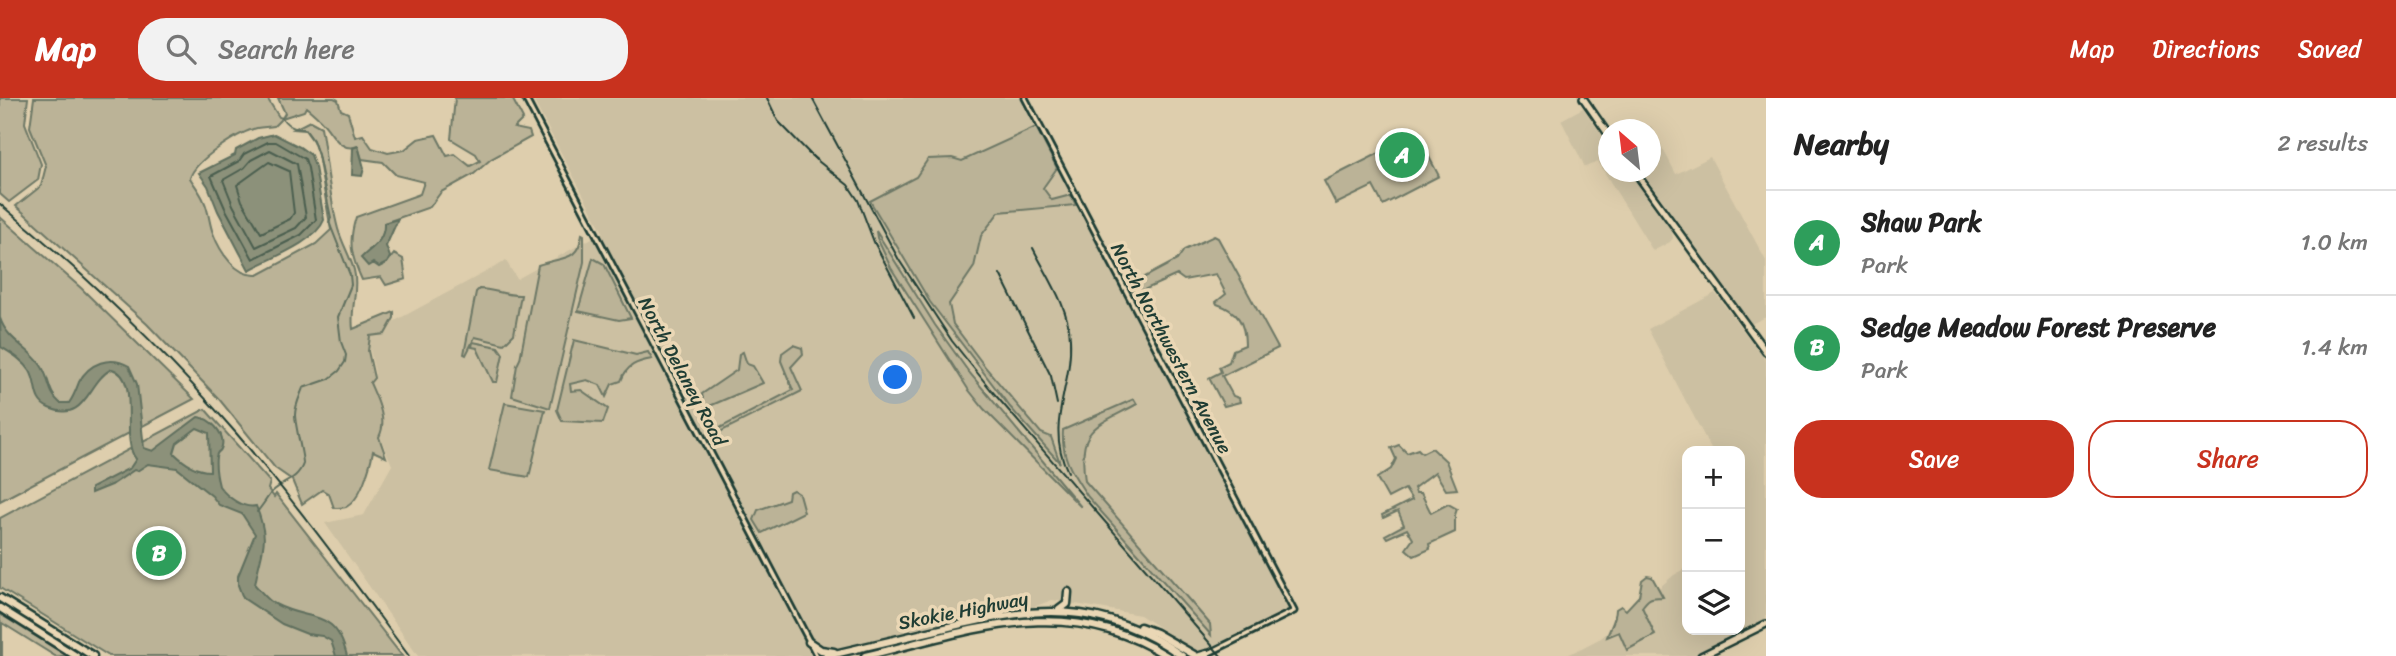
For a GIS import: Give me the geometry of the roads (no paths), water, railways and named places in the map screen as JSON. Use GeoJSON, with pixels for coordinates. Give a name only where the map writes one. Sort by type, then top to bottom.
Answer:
{"type":"FeatureCollection","features":[{"type":"Feature","properties":{"kind":"highway"},"geometry":{"type":"LineString","coordinates":[[1057,611],[1068,604],[1068,592]]}},
{"type":"Feature","properties":{"kind":"highway"},"geometry":{"type":"LineString","coordinates":[[0,598],[93,656]]}},
{"type":"Feature","properties":{"kind":"highway"},"geometry":{"type":"LineString","coordinates":[[0,608],[76,656]]}},
{"type":"Feature","properties":{"kind":"highway","name":"Skokie Highway"},"geometry":{"type":"LineString","coordinates":[[826,656],[989,617],[1020,612],[1057,611],[1111,620],[1139,631],[1182,656]]}},
{"type":"Feature","properties":{"kind":"highway","name":"Skokie Highway"},"geometry":{"type":"LineString","coordinates":[[865,656],[974,629],[1038,620],[1100,627],[1135,639],[1167,656]]}},
{"type":"Feature","properties":{"kind":"highway"},"geometry":{"type":"LineString","coordinates":[[1111,620],[1156,633],[1202,655]]}},
{"type":"Feature","properties":{"kind":"highway"},"geometry":{"type":"LineString","coordinates":[[809,642],[821,650],[840,653]]}},
{"type":"Feature","properties":{"kind":"main road"},"geometry":{"type":"LineString","coordinates":[[1583,98],[1598,120]]}},
{"type":"Feature","properties":{"kind":"main road"},"geometry":{"type":"LineString","coordinates":[[1642,182],[1766,352]]}},
{"type":"Feature","properties":{"kind":"main road"},"geometry":{"type":"LineString","coordinates":[[1701,656],[1766,624]]}},
{"type":"Feature","properties":{"kind":"street","name":"North Delaney Road"},"geometry":{"type":"LineString","coordinates":[[525,98],[817,656]]}},
{"type":"Feature","properties":{"kind":"street","name":"North Northwestern Avenue"},"geometry":{"type":"LineString","coordinates":[[1025,98],[1294,611],[1202,655]]}},
{"type":"Feature","properties":{"kind":"water"},"geometry":{"type":"Polygon","coordinates":[[[274,134],[311,155],[324,220],[312,236],[302,243],[249,270],[199,173],[235,155],[236,150],[258,138],[274,134]]]}},
{"type":"Feature","properties":{"kind":"water"},"geometry":{"type":"Polygon","coordinates":[[[358,146],[364,168],[362,176],[352,175],[353,148],[358,146]]]}},
{"type":"Feature","properties":{"kind":"water"},"geometry":{"type":"Polygon","coordinates":[[[398,219],[386,246],[390,257],[387,263],[379,267],[373,263],[368,266],[361,258],[380,239],[384,223],[398,219]]]}},
{"type":"Feature","properties":{"kind":"water"},"geometry":{"type":"Polygon","coordinates":[[[0,318],[7,332],[40,364],[53,394],[60,403],[69,403],[83,375],[94,366],[115,361],[129,366],[137,384],[144,448],[153,451],[198,417],[212,423],[219,431],[222,441],[216,460],[219,486],[236,501],[246,506],[256,506],[261,519],[264,538],[255,585],[275,604],[328,623],[342,640],[347,656],[336,656],[331,641],[282,624],[243,598],[238,576],[255,534],[242,514],[219,505],[212,496],[177,468],[148,464],[91,493],[91,488],[130,468],[136,459],[129,438],[126,384],[121,375],[112,369],[97,382],[79,406],[71,410],[49,408],[40,401],[27,367],[1,347],[0,318]],[[197,428],[177,443],[174,453],[190,465],[210,471],[209,433],[197,428]]]}},
{"type":"Feature","properties":{"kind":"waterway"},"geometry":{"type":"LineString","coordinates":[[257,512],[270,494],[293,478],[303,464],[295,412],[303,388],[329,379],[345,362],[338,317],[351,285],[350,275],[329,222],[331,218],[313,140],[305,129],[292,127],[282,118]]}},
{"type":"Feature","properties":{"kind":"railway"},"geometry":{"type":"LineString","coordinates":[[767,98],[778,121],[816,160]]}},
{"type":"Feature","properties":{"kind":"railway"},"geometry":{"type":"LineString","coordinates":[[812,98],[899,260],[952,341],[991,390],[1221,656]]}},
{"type":"Feature","properties":{"kind":"railway"},"geometry":{"type":"LineString","coordinates":[[808,153],[848,185],[858,200],[874,242],[914,318]]}},
{"type":"Feature","properties":{"kind":"railway"},"geometry":{"type":"LineString","coordinates":[[0,204],[123,314],[209,402],[303,515],[409,656]]}},
{"type":"Feature","properties":{"kind":"railway"},"geometry":{"type":"LineString","coordinates":[[1033,248],[1056,292],[1069,327],[1070,357],[1059,421],[1061,454],[1068,472]]}},
{"type":"Feature","properties":{"kind":"railway"},"geometry":{"type":"LineString","coordinates":[[1000,274],[1051,376],[1057,404]]}},
{"type":"Feature","properties":{"kind":"place","name":"Shaw Park"},"geometry":{"type":"Point","coordinates":[1402,155]}},
{"type":"Feature","properties":{"kind":"place","name":"Sedge Meadow Forest Preserve"},"geometry":{"type":"Point","coordinates":[159,553]}}]}
